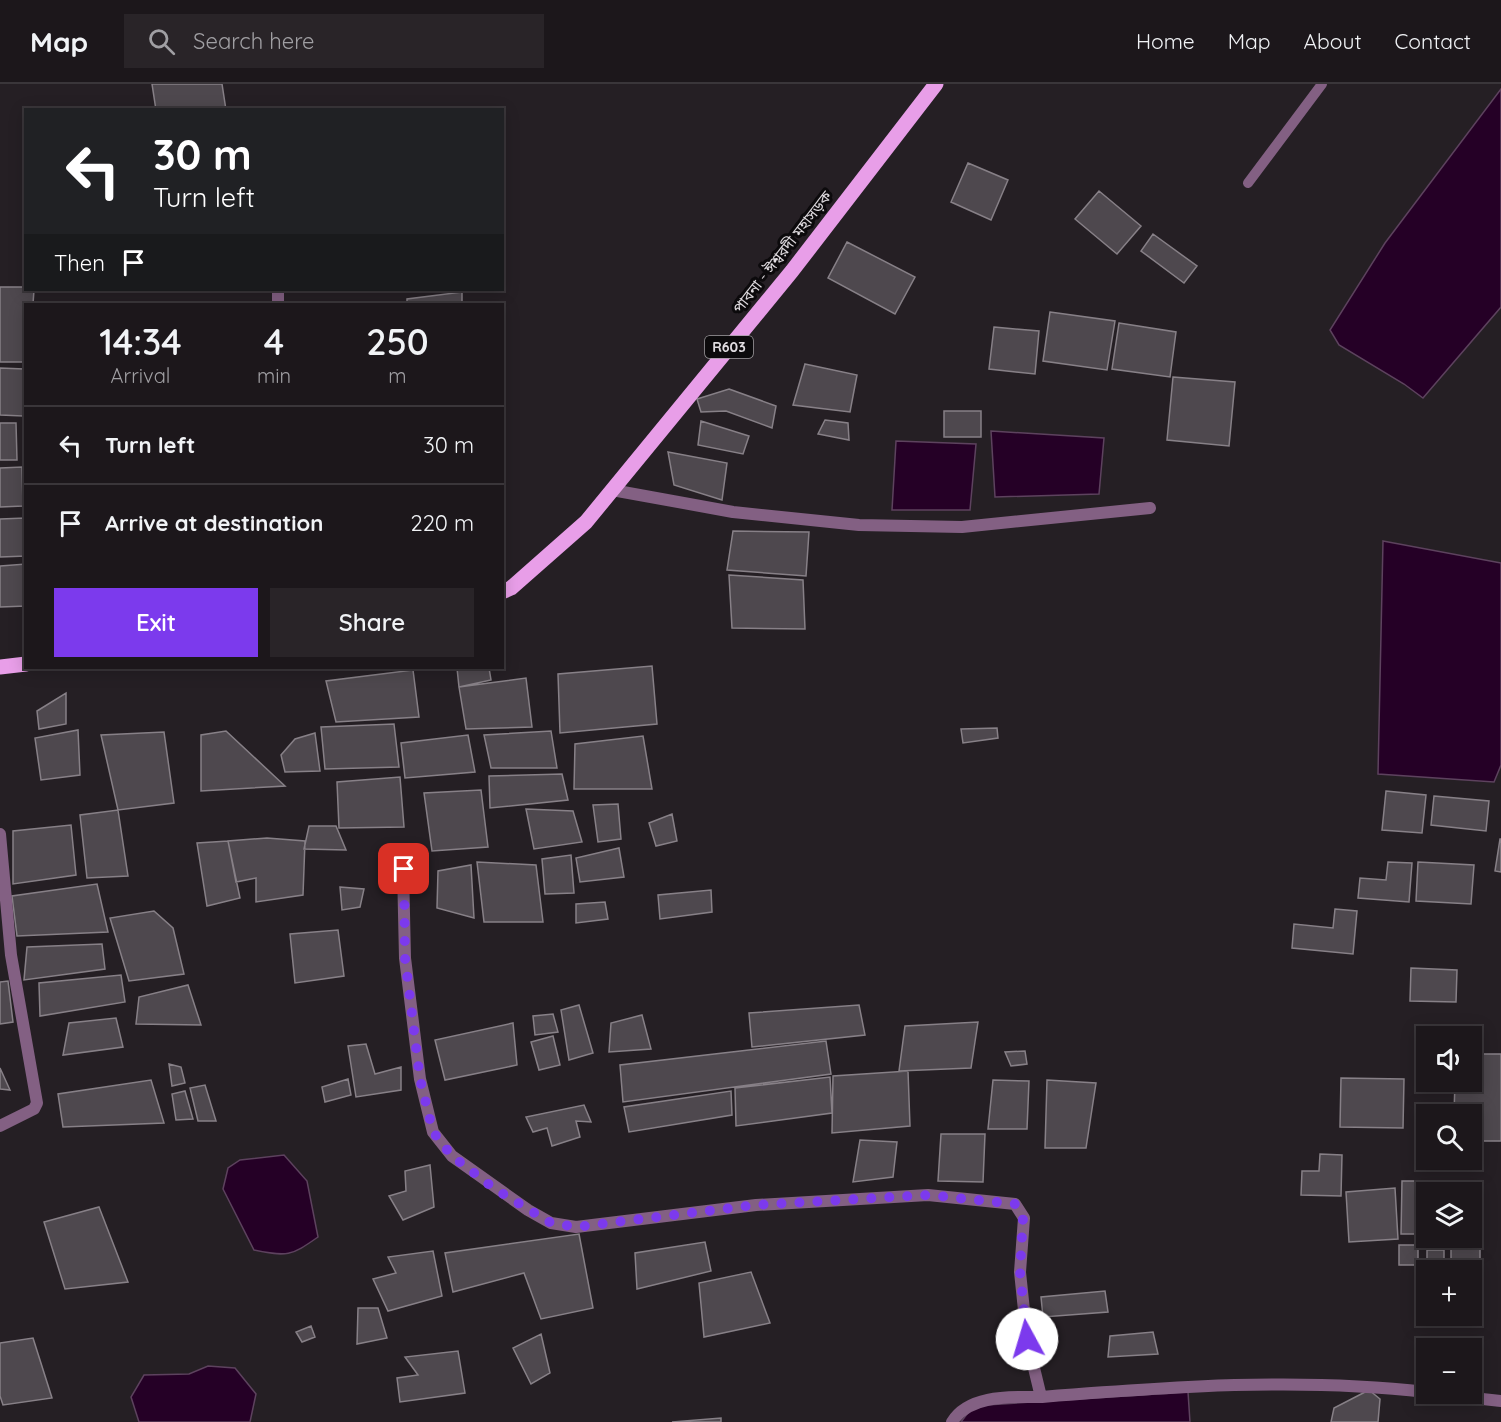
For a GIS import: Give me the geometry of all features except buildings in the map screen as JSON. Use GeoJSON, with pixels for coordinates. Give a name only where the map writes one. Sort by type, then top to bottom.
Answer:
{"type":"FeatureCollection","features":[{"type":"Feature","properties":{"kind":"main road","name":"পাবনা - ঈশ্বরদী মহাসড়ক"},"geometry":{"type":"LineString","coordinates":[[504,591],[512,588],[586,522],[792,271],[936,84]]}},
{"type":"Feature","properties":{"kind":"main road"},"geometry":{"type":"LineString","coordinates":[[0,667],[24,664]]}},
{"type":"Feature","properties":{"kind":"street"},"geometry":{"type":"LineString","coordinates":[[612,490],[733,512],[859,525],[962,527],[1150,508]]}},
{"type":"Feature","properties":{"kind":"street"},"geometry":{"type":"LineString","coordinates":[[0,834],[11,955],[37,1103],[34,1110],[0,1126]]}},
{"type":"Feature","properties":{"kind":"street"},"geometry":{"type":"LineString","coordinates":[[404,869],[405,958],[420,1079],[433,1132],[452,1156],[528,1210],[551,1223],[576,1227],[756,1205],[905,1196],[928,1195],[1015,1204],[1023,1218],[1020,1272],[1027,1339],[1041,1397]]}},
{"type":"Feature","properties":{"kind":"street"},"geometry":{"type":"LineString","coordinates":[[952,1422],[959,1412],[975,1403],[1011,1397],[1041,1397],[1180,1386],[1301,1384],[1416,1391]]}},
{"type":"Feature","properties":{"kind":"street"},"geometry":{"type":"LineString","coordinates":[[1482,1399],[1501,1401]]}},
{"type":"Feature","properties":{"kind":"lane"},"geometry":{"type":"LineString","coordinates":[[1248,183],[1322,84]]}},
{"type":"Feature","properties":{"kind":"shaded area"},"geometry":{"type":"Polygon","coordinates":[[[1501,89],[1501,307],[1423,398],[1339,345],[1330,330],[1385,243],[1501,89]]]}},
{"type":"Feature","properties":{"kind":"shaded area"},"geometry":{"type":"Polygon","coordinates":[[[991,431],[1104,438],[1099,494],[995,497],[991,431]]]}},
{"type":"Feature","properties":{"kind":"shaded area"},"geometry":{"type":"Polygon","coordinates":[[[896,441],[976,444],[970,510],[892,510],[896,441]]]}},
{"type":"Feature","properties":{"kind":"shaded area"},"geometry":{"type":"Polygon","coordinates":[[[1383,541],[1501,563],[1501,765],[1494,782],[1378,774],[1383,541]]]}},
{"type":"Feature","properties":{"kind":"shaded area"},"geometry":{"type":"Polygon","coordinates":[[[284,1155],[307,1181],[318,1237],[288,1253],[274,1254],[254,1250],[223,1189],[228,1168],[240,1160],[284,1155]]]}},
{"type":"Feature","properties":{"kind":"shaded area"},"geometry":{"type":"Polygon","coordinates":[[[208,1366],[235,1368],[256,1394],[250,1422],[139,1422],[131,1397],[144,1375],[189,1374],[208,1366]]]}},
{"type":"Feature","properties":{"kind":"shaded area"},"geometry":{"type":"Polygon","coordinates":[[[1188,1392],[1190,1422],[961,1422],[970,1410],[986,1405],[1188,1392]]]}},
{"type":"Feature","properties":{"kind":"route"},"geometry":{"type":"LineString","coordinates":[[404,869],[405,958],[424,1103],[433,1132],[452,1156],[465,1167],[495,1189],[551,1223],[576,1227],[756,1205],[928,1195],[1015,1204],[1023,1218],[1020,1272],[1027,1339]]}}]}
